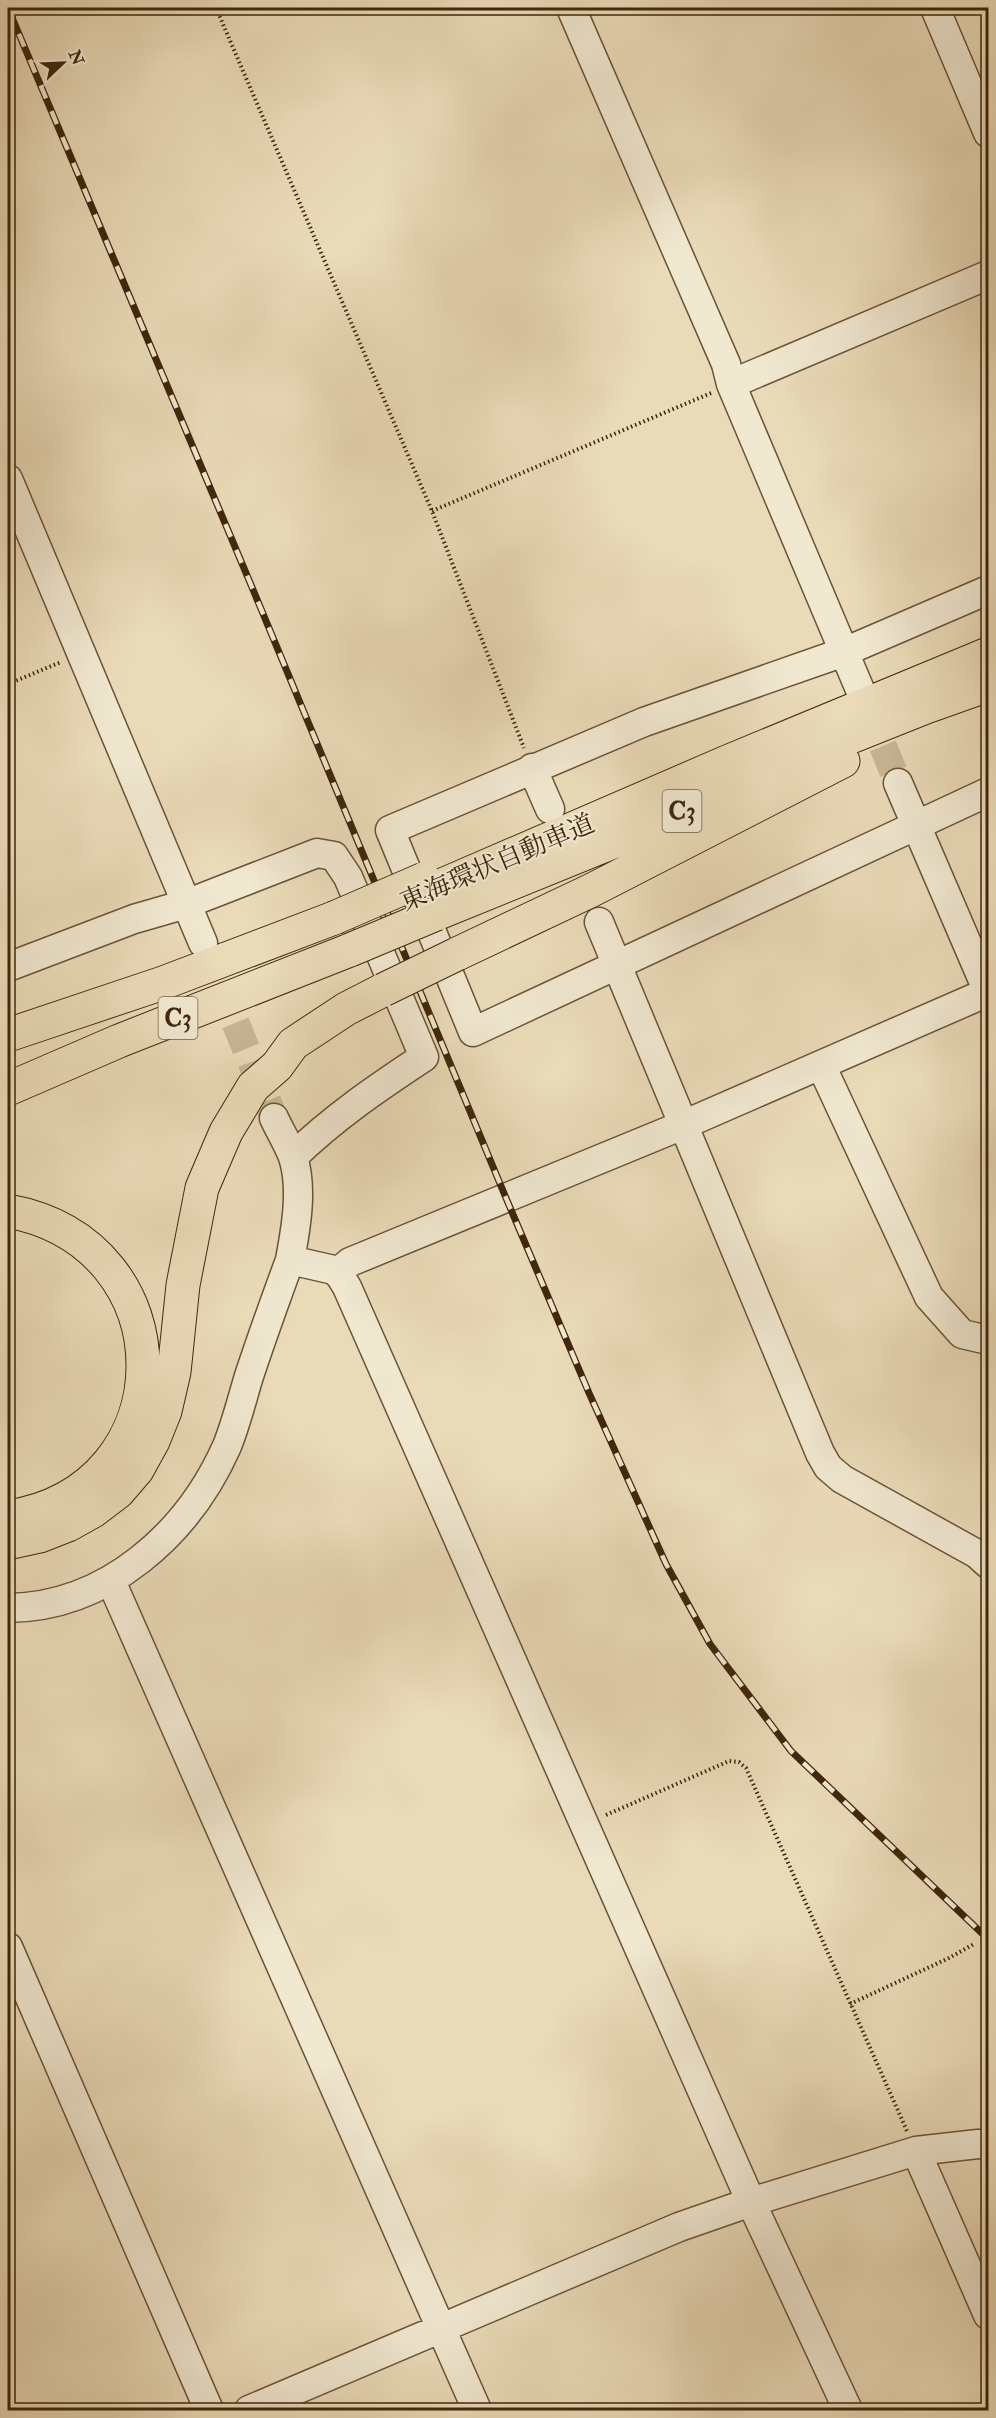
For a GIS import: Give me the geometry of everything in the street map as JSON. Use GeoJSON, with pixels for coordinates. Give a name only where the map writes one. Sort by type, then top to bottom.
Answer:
{"type":"FeatureCollection","features":[{"type":"Feature","properties":{"kind":"highway","name":"東海環状自動車道"},"geometry":{"type":"LineString","coordinates":[[8,1075],[343,932],[727,762],[988,654]]}},
{"type":"Feature","properties":{"kind":"highway","name":"東海環状自動車道"},"geometry":{"type":"LineString","coordinates":[[430,894],[645,829],[768,770],[926,706],[988,685]]}},
{"type":"Feature","properties":{"kind":"highway"},"geometry":{"type":"LineString","coordinates":[[8,1543],[40,1536],[68,1525],[93,1511],[118,1492],[137,1470],[153,1441],[165,1411],[174,1372],[183,1285],[202,1188],[226,1131],[253,1087],[277,1066],[293,1044],[346,1010],[383,990],[603,885],[821,772],[988,693]]}},
{"type":"Feature","properties":{"kind":"highway","name":"東海環状自動車道"},"geometry":{"type":"LineString","coordinates":[[8,1089],[119,1041],[343,932]]}},
{"type":"Feature","properties":{"kind":"highway"},"geometry":{"type":"LineString","coordinates":[[8,1035],[53,1018],[163,983],[343,932]]}},
{"type":"Feature","properties":{"kind":"highway"},"geometry":{"type":"LineString","coordinates":[[8,1211],[52,1224],[79,1238],[102,1259],[119,1281],[133,1307],[142,1336],[144,1365],[141,1394],[131,1423],[120,1446],[103,1469],[76,1491],[46,1506],[8,1517]]}},
{"type":"Feature","properties":{"kind":"street"},"geometry":{"type":"LineString","coordinates":[[571,8],[722,353],[732,384],[861,692]]}},
{"type":"Feature","properties":{"kind":"street"},"geometry":{"type":"LineString","coordinates":[[935,8],[988,133]]}},
{"type":"Feature","properties":{"kind":"street"},"geometry":{"type":"LineString","coordinates":[[732,384],[988,275]]}},
{"type":"Feature","properties":{"kind":"street"},"geometry":{"type":"LineString","coordinates":[[8,479],[203,944]]}},
{"type":"Feature","properties":{"kind":"street"},"geometry":{"type":"LineString","coordinates":[[988,590],[844,652],[644,722],[390,830],[473,1032],[988,792]]}},
{"type":"Feature","properties":{"kind":"street"},"geometry":{"type":"LineString","coordinates":[[532,768],[550,810]]}},
{"type":"Feature","properties":{"kind":"street"},"geometry":{"type":"LineString","coordinates":[[337,1273],[350,1262],[683,1125],[988,992],[898,783]]}},
{"type":"Feature","properties":{"kind":"street"},"geometry":{"type":"LineString","coordinates":[[8,967],[134,919],[186,904],[317,853],[334,856],[348,877],[424,1057],[356,1102],[315,1135],[293,1157]]}},
{"type":"Feature","properties":{"kind":"street"},"geometry":{"type":"LineString","coordinates":[[599,922],[820,1453],[828,1467],[842,1479],[977,1554],[988,1564]]}},
{"type":"Feature","properties":{"kind":"street"},"geometry":{"type":"LineString","coordinates":[[821,1065],[928,1297],[962,1334],[988,1340]]}},
{"type":"Feature","properties":{"kind":"street"},"geometry":{"type":"LineString","coordinates":[[8,1608],[31,1608],[82,1594],[111,1581],[170,1534],[201,1491],[222,1455],[290,1260],[295,1234],[297,1191],[293,1157],[274,1118]]}},
{"type":"Feature","properties":{"kind":"street"},"geometry":{"type":"LineString","coordinates":[[290,1260],[337,1273],[352,1298],[751,2202],[848,2410]]}},
{"type":"Feature","properties":{"kind":"street"},"geometry":{"type":"LineString","coordinates":[[111,1581],[477,2410]]}},
{"type":"Feature","properties":{"kind":"street"},"geometry":{"type":"LineString","coordinates":[[8,1947],[209,2410]]}},
{"type":"Feature","properties":{"kind":"street"},"geometry":{"type":"LineString","coordinates":[[249,2410],[679,2227],[751,2202],[916,2151],[978,2144],[988,2145]]}},
{"type":"Feature","properties":{"kind":"street"},"geometry":{"type":"LineString","coordinates":[[916,2151],[988,2315]]}},
{"type":"Feature","properties":{"kind":"path"},"geometry":{"type":"LineString","coordinates":[[216,8],[432,511],[532,768]]}},
{"type":"Feature","properties":{"kind":"path"},"geometry":{"type":"LineString","coordinates":[[432,511],[732,384]]}},
{"type":"Feature","properties":{"kind":"path"},"geometry":{"type":"LineString","coordinates":[[8,684],[81,653]]}},
{"type":"Feature","properties":{"kind":"path"},"geometry":{"type":"LineString","coordinates":[[585,1824],[729,1761],[739,1762],[746,1768],[916,2151]]}},
{"type":"Feature","properties":{"kind":"path"},"geometry":{"type":"LineString","coordinates":[[988,1772],[984,1782],[984,1806],[988,1825]]}},
{"type":"Feature","properties":{"kind":"path"},"geometry":{"type":"LineString","coordinates":[[850,2004],[974,1944]]}},
{"type":"Feature","properties":{"kind":"tunnel"},"geometry":{"type":"LineString","coordinates":[[867,707],[898,783]]}},
{"type":"Feature","properties":{"kind":"tunnel"},"geometry":{"type":"LineString","coordinates":[[204,945],[274,1118]]}},
{"type":"Feature","properties":{"kind":"railway"},"geometry":{"type":"LineString","coordinates":[[8,8],[506,1198],[589,1393],[666,1564],[710,1644],[791,1751],[988,1939]]}}]}
